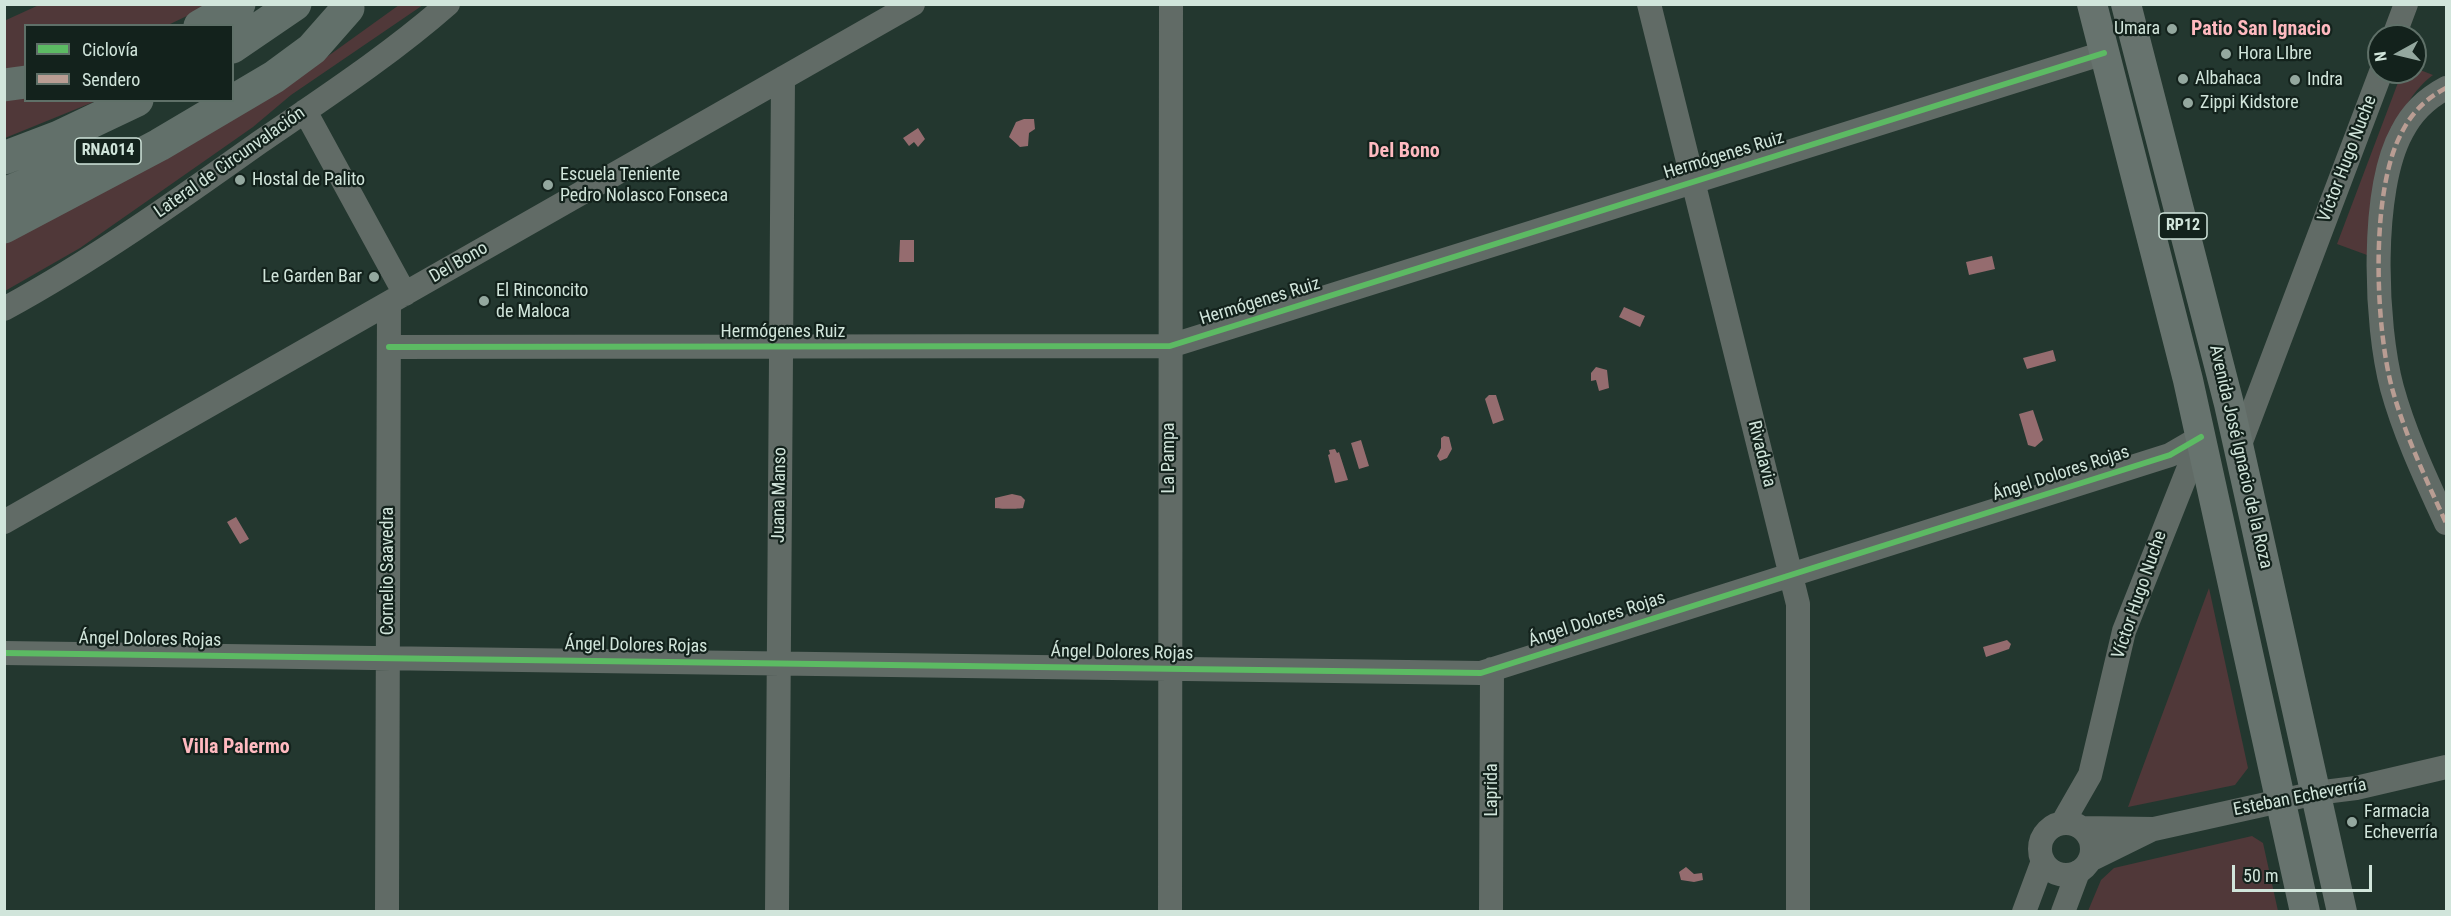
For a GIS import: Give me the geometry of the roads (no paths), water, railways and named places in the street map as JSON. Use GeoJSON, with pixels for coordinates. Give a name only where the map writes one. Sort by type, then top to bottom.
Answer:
{"type":"FeatureCollection","features":[{"type":"Feature","properties":{"kind":"highway"},"geometry":{"type":"LineString","coordinates":[[204,24],[239,4]]}},
{"type":"Feature","properties":{"kind":"highway"},"geometry":{"type":"LineString","coordinates":[[234,46],[295,4]]}},
{"type":"Feature","properties":{"kind":"highway"},"geometry":{"type":"LineString","coordinates":[[234,85],[351,6]]}},
{"type":"Feature","properties":{"kind":"highway"},"geometry":{"type":"LineString","coordinates":[[234,101],[274,77],[312,49],[351,6]]}},
{"type":"Feature","properties":{"kind":"highway"},"geometry":{"type":"LineString","coordinates":[[4,85],[24,82]]}},
{"type":"Feature","properties":{"kind":"highway","name":"RNA014"},"geometry":{"type":"LineString","coordinates":[[4,158],[59,137],[133,102]]}},
{"type":"Feature","properties":{"kind":"highway","name":"RNA014"},"geometry":{"type":"LineString","coordinates":[[4,194],[102,154],[204,102]]}},
{"type":"Feature","properties":{"kind":"highway"},"geometry":{"type":"LineString","coordinates":[[4,227],[159,145],[232,102]]}},
{"type":"Feature","properties":{"kind":"main road","name":"Avenida José Ignacio de la Roza"},"geometry":{"type":"LineString","coordinates":[[2092,4],[2200,437],[2305,912]]}},
{"type":"Feature","properties":{"kind":"main road","name":"Avenida José Ignacio de la Roza"},"geometry":{"type":"LineString","coordinates":[[2126,4],[2239,447],[2342,912]]}},
{"type":"Feature","properties":{"kind":"street","name":"Lateral de Circunvalación"},"geometry":{"type":"LineString","coordinates":[[4,309],[93,258],[305,111],[416,31],[448,4]]}},
{"type":"Feature","properties":{"kind":"street","name":"Del Bono"},"geometry":{"type":"LineString","coordinates":[[4,522],[914,4]]}},
{"type":"Feature","properties":{"kind":"street","name":"La Pampa"},"geometry":{"type":"LineString","coordinates":[[1170,912],[1171,4]]}},
{"type":"Feature","properties":{"kind":"street","name":"Rivadavia"},"geometry":{"type":"LineString","coordinates":[[1649,4],[1798,604],[1798,912]]}},
{"type":"Feature","properties":{"kind":"street"},"geometry":{"type":"LineString","coordinates":[[2398,24],[2406,4]]}},
{"type":"Feature","properties":{"kind":"street","name":"Hermógenes Ruiz"},"geometry":{"type":"LineString","coordinates":[[389,347],[1170,346],[2104,53]]}},
{"type":"Feature","properties":{"kind":"street","name":"Juana Manso"},"geometry":{"type":"LineString","coordinates":[[777,912],[783,78]]}},
{"type":"Feature","properties":{"kind":"street","name":"Víctor Hugo Nuche"},"geometry":{"type":"LineString","coordinates":[[2239,447],[2376,84]]}},
{"type":"Feature","properties":{"kind":"street"},"geometry":{"type":"LineString","coordinates":[[2446,88],[2422,104],[2410,118],[2394,151],[2384,200],[2380,263],[2382,328],[2392,389],[2416,458],[2446,523]]}},
{"type":"Feature","properties":{"kind":"street","name":"Cornelio Saavedra"},"geometry":{"type":"LineString","coordinates":[[305,111],[397,298],[389,347],[387,912]]}},
{"type":"Feature","properties":{"kind":"street","name":"Víctor Hugo Nuche"},"geometry":{"type":"LineString","coordinates":[[2073,825],[2090,775],[2124,631],[2200,437]]}},
{"type":"Feature","properties":{"kind":"street","name":"Ángel Dolores Rojas"},"geometry":{"type":"LineString","coordinates":[[4,653],[1481,673],[2170,455],[2200,437]]}},
{"type":"Feature","properties":{"kind":"street","name":"Laprida"},"geometry":{"type":"LineString","coordinates":[[1491,912],[1492,669]]}},
{"type":"Feature","properties":{"kind":"street","name":"Esteban Echeverría"},"geometry":{"type":"LineString","coordinates":[[2073,825],[2154,829],[2316,793],[2356,788],[2446,767]]}},
{"type":"Feature","properties":{"kind":"street"},"geometry":{"type":"LineString","coordinates":[[2063,912],[2084,866],[2092,842],[2073,825],[2053,826],[2041,841],[2040,851],[2043,861],[2056,873],[2066,875],[2084,866]]}},
{"type":"Feature","properties":{"kind":"street","name":"Esteban Echeverría"},"geometry":{"type":"LineString","coordinates":[[2084,866],[2154,829]]}},
{"type":"Feature","properties":{"kind":"street"},"geometry":{"type":"LineString","coordinates":[[2024,912],[2043,861]]}},
{"type":"Feature","properties":{"kind":"place","name":"Umara"},"geometry":{"type":"Point","coordinates":[2172,29]}},
{"type":"Feature","properties":{"kind":"place","name":"Hora LIbre"},"geometry":{"type":"Point","coordinates":[2226,54]}},
{"type":"Feature","properties":{"kind":"place","name":"Albahaca"},"geometry":{"type":"Point","coordinates":[2183,79]}},
{"type":"Feature","properties":{"kind":"place","name":"Indra"},"geometry":{"type":"Point","coordinates":[2295,80]}},
{"type":"Feature","properties":{"kind":"place","name":"Zippi Kidstore"},"geometry":{"type":"Point","coordinates":[2188,103]}},
{"type":"Feature","properties":{"kind":"place","name":"Hostal de Palito"},"geometry":{"type":"Point","coordinates":[240,180]}},
{"type":"Feature","properties":{"kind":"place","name":"Escuela Teniente Pedro Nolasco Fonseca"},"geometry":{"type":"Point","coordinates":[548,185]}},
{"type":"Feature","properties":{"kind":"place","name":"Le Garden Bar"},"geometry":{"type":"Point","coordinates":[374,277]}},
{"type":"Feature","properties":{"kind":"place","name":"El Rinconcito de Maloca"},"geometry":{"type":"Point","coordinates":[484,301]}},
{"type":"Feature","properties":{"kind":"place","name":"Farmacia Echeverría"},"geometry":{"type":"Point","coordinates":[2352,822]}},
{"type":"Feature","properties":{"kind":"district","name":"Patio San Ignacio"},"geometry":{"type":"Point","coordinates":[2261,30]}},
{"type":"Feature","properties":{"kind":"district","name":"Del Bono"},"geometry":{"type":"Point","coordinates":[1404,152]}},
{"type":"Feature","properties":{"kind":"district","name":"Villa Palermo"},"geometry":{"type":"Point","coordinates":[236,748]}}]}
